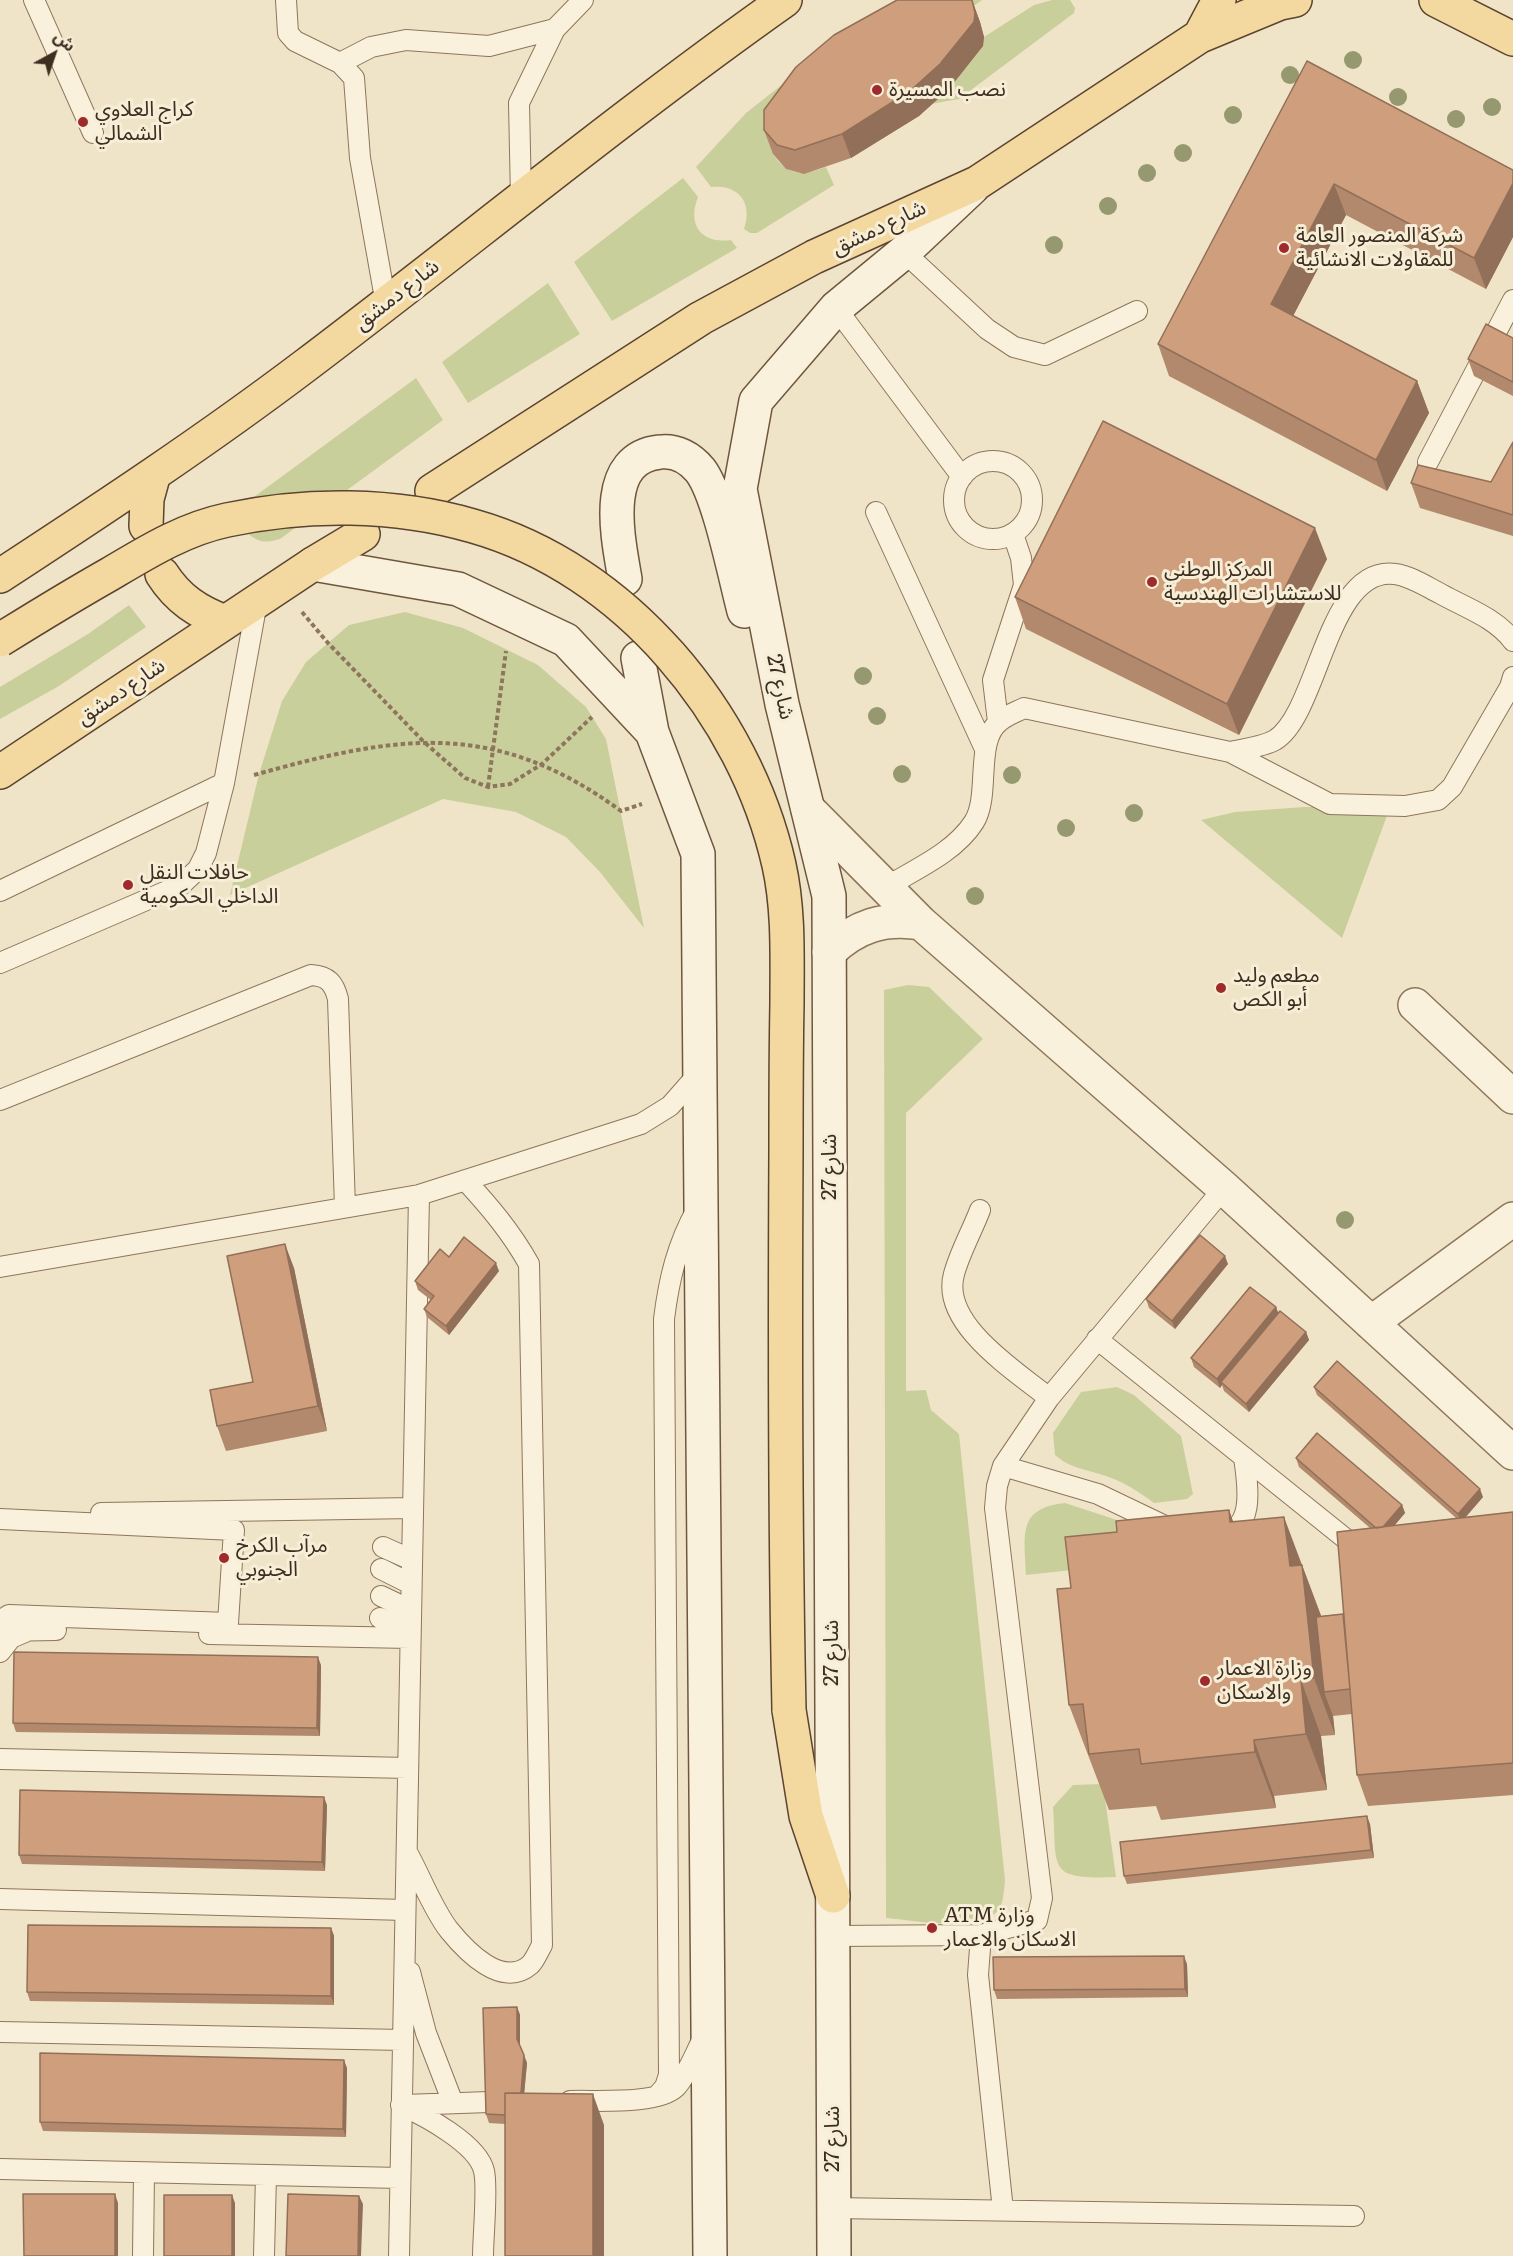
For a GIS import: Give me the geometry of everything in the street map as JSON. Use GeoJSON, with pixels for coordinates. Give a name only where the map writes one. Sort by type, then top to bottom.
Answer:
{"type":"FeatureCollection","features":[{"type":"Feature","properties":{"kind":"main road","name":"شارع دمشق"},"geometry":{"type":"LineString","coordinates":[[0,576],[153,477],[304,367],[680,74],[785,0]]}},
{"type":"Feature","properties":{"kind":"main road"},"geometry":{"type":"LineString","coordinates":[[1200,36],[1219,0]]}},
{"type":"Feature","properties":{"kind":"main road","name":"شارع دمشق"},"geometry":{"type":"LineString","coordinates":[[432,491],[702,318],[814,257],[977,183],[1200,36],[1280,3],[1295,0]]}},
{"type":"Feature","properties":{"kind":"main road"},"geometry":{"type":"LineString","coordinates":[[1436,0],[1476,8],[1513,39]]}},
{"type":"Feature","properties":{"kind":"main road","name":"شارع 27"},"geometry":{"type":"LineString","coordinates":[[834,2256],[829,896],[782,704],[740,489],[756,401],[836,308],[904,252],[977,183]]}},
{"type":"Feature","properties":{"kind":"main road"},"geometry":{"type":"LineString","coordinates":[[625,579],[617,506],[620,482],[627,468],[637,458],[651,453],[668,451],[686,457],[710,485],[747,622],[782,704]]}},
{"type":"Feature","properties":{"kind":"main road"},"geometry":{"type":"LineString","coordinates":[[146,526],[147,499],[153,477]]}},
{"type":"Feature","properties":{"kind":"main road"},"geometry":{"type":"LineString","coordinates":[[0,640],[158,546],[194,530],[226,520],[311,509],[398,511],[475,526],[567,569],[601,592],[628,615],[701,693],[760,798],[779,868],[787,942],[785,1384],[789,1710],[806,1816],[833,1896]]}},
{"type":"Feature","properties":{"kind":"main road","name":"شارع دمشق"},"geometry":{"type":"LineString","coordinates":[[0,772],[313,564],[363,534]]}},
{"type":"Feature","properties":{"kind":"main road"},"geometry":{"type":"LineString","coordinates":[[313,564],[458,589],[566,640],[652,732]]}},
{"type":"Feature","properties":{"kind":"main road"},"geometry":{"type":"LineString","coordinates":[[162,574],[185,602],[204,614],[225,622]]}},
{"type":"Feature","properties":{"kind":"main road"},"geometry":{"type":"LineString","coordinates":[[638,658],[652,732],[698,854],[710,2256]]}},
{"type":"Feature","properties":{"kind":"main road"},"geometry":{"type":"LineString","coordinates":[[808,809],[921,923],[1224,1188],[1513,1453]]}},
{"type":"Feature","properties":{"kind":"main road"},"geometry":{"type":"LineString","coordinates":[[830,952],[848,936],[871,924],[896,920],[921,923]]}},
{"type":"Feature","properties":{"kind":"main road"},"geometry":{"type":"LineString","coordinates":[[1414,1005],[1513,1097]]}},
{"type":"Feature","properties":{"kind":"main road"},"geometry":{"type":"LineString","coordinates":[[1371,1323],[1513,1219]]}},
{"type":"Feature","properties":{"kind":"lane"},"geometry":{"type":"LineString","coordinates":[[34,0],[93,133]]}},
{"type":"Feature","properties":{"kind":"lane"},"geometry":{"type":"LineString","coordinates":[[286,0],[288,33],[295,41],[340,63],[354,78],[360,158],[386,304]]}},
{"type":"Feature","properties":{"kind":"lane"},"geometry":{"type":"LineString","coordinates":[[521,199],[519,104],[555,29],[583,0]]}},
{"type":"Feature","properties":{"kind":"lane"},"geometry":{"type":"LineString","coordinates":[[340,63],[371,46],[406,40],[489,46],[555,29]]}},
{"type":"Feature","properties":{"kind":"lane"},"geometry":{"type":"LineString","coordinates":[[904,252],[987,328],[1014,347],[1045,355],[1137,311]]}},
{"type":"Feature","properties":{"kind":"lane"},"geometry":{"type":"LineString","coordinates":[[1428,462],[1513,300]]}},
{"type":"Feature","properties":{"kind":"lane"},"geometry":{"type":"LineString","coordinates":[[836,308],[962,477]]}},
{"type":"Feature","properties":{"kind":"lane"},"geometry":{"type":"LineString","coordinates":[[988,461],[1003,462],[1017,469],[1027,480],[1032,495],[1031,510],[1024,524],[1013,534],[999,539],[983,538],[969,531],[960,520],[954,506],[955,490],[962,477],[973,466],[988,461]]}},
{"type":"Feature","properties":{"kind":"lane"},"geometry":{"type":"LineString","coordinates":[[876,512],[985,749]]}},
{"type":"Feature","properties":{"kind":"lane"},"geometry":{"type":"LineString","coordinates":[[886,887],[949,849],[974,822],[982,804],[985,749],[998,722],[993,680],[1024,585],[1022,558],[1013,534]]}},
{"type":"Feature","properties":{"kind":"lane"},"geometry":{"type":"LineString","coordinates":[[1230,753],[1274,741],[1291,725],[1343,606],[1370,578],[1393,573],[1414,580],[1503,627],[1513,641]]}},
{"type":"Feature","properties":{"kind":"lane"},"geometry":{"type":"LineString","coordinates":[[0,963],[181,885],[198,869],[206,854],[269,594]]}},
{"type":"Feature","properties":{"kind":"lane"},"geometry":{"type":"LineString","coordinates":[[998,722],[1024,708],[1230,753],[1330,804],[1405,806],[1437,800],[1452,787],[1510,687],[1513,677]]}},
{"type":"Feature","properties":{"kind":"lane"},"geometry":{"type":"LineString","coordinates":[[0,891],[224,783]]}},
{"type":"Feature","properties":{"kind":"lane"},"geometry":{"type":"LineString","coordinates":[[0,1100],[303,978],[321,976],[333,984],[338,999],[345,1207]]}},
{"type":"Feature","properties":{"kind":"lane"},"geometry":{"type":"LineString","coordinates":[[0,1267],[419,1195],[641,1124],[670,1106],[700,1072]]}},
{"type":"Feature","properties":{"kind":"lane"},"geometry":{"type":"LineString","coordinates":[[406,1849],[448,1929],[476,1957],[497,1971],[521,1971],[532,1964],[542,1945],[529,1264],[515,1239],[495,1212],[465,1180]]}},
{"type":"Feature","properties":{"kind":"lane"},"geometry":{"type":"LineString","coordinates":[[833,1936],[981,1935],[1037,1920],[1042,1898],[995,1509],[997,1486],[1003,1466],[1049,1398],[1224,1188]]}},
{"type":"Feature","properties":{"kind":"lane"},"geometry":{"type":"LineString","coordinates":[[399,2256],[419,1195]]}},
{"type":"Feature","properties":{"kind":"lane"},"geometry":{"type":"LineString","coordinates":[[657,2096],[665,2087],[669,2074],[664,1319],[669,1279],[682,1236],[701,1203]]}},
{"type":"Feature","properties":{"kind":"lane"},"geometry":{"type":"LineString","coordinates":[[980,1210],[953,1276],[955,1305],[972,1335],[1049,1398]]}},
{"type":"Feature","properties":{"kind":"lane"},"geometry":{"type":"LineString","coordinates":[[1097,1339],[1357,1548]]}},
{"type":"Feature","properties":{"kind":"lane"},"geometry":{"type":"LineString","coordinates":[[1205,1537],[1225,1534],[1241,1522],[1250,1500],[1244,1457]]}},
{"type":"Feature","properties":{"kind":"lane"},"geometry":{"type":"LineString","coordinates":[[1003,1466],[1098,1494],[1134,1513],[1185,1533]]}},
{"type":"Feature","properties":{"kind":"lane"},"geometry":{"type":"LineString","coordinates":[[0,1514],[413,1508]]}},
{"type":"Feature","properties":{"kind":"lane"},"geometry":{"type":"LineString","coordinates":[[0,1519],[234,1530],[228,1623],[9,1615],[0,1621]]}},
{"type":"Feature","properties":{"kind":"lane"},"geometry":{"type":"LineString","coordinates":[[383,1547],[412,1560]]}},
{"type":"Feature","properties":{"kind":"lane"},"geometry":{"type":"LineString","coordinates":[[381,1569],[411,1584]]}},
{"type":"Feature","properties":{"kind":"lane"},"geometry":{"type":"LineString","coordinates":[[381,1596],[410,1610]]}},
{"type":"Feature","properties":{"kind":"lane"},"geometry":{"type":"LineString","coordinates":[[380,1618],[410,1635]]}},
{"type":"Feature","properties":{"kind":"lane"},"geometry":{"type":"LineString","coordinates":[[0,1652],[11,1638],[33,1630]]}},
{"type":"Feature","properties":{"kind":"lane"},"geometry":{"type":"LineString","coordinates":[[0,1631],[410,1635]]}},
{"type":"Feature","properties":{"kind":"lane"},"geometry":{"type":"LineString","coordinates":[[0,1759],[408,1768]]}},
{"type":"Feature","properties":{"kind":"lane"},"geometry":{"type":"LineString","coordinates":[[0,1899],[405,1910]]}},
{"type":"Feature","properties":{"kind":"lane"},"geometry":{"type":"LineString","coordinates":[[981,1935],[978,1975],[1003,2210]]}},
{"type":"Feature","properties":{"kind":"lane"},"geometry":{"type":"LineString","coordinates":[[404,1952],[426,2033],[453,2103]]}},
{"type":"Feature","properties":{"kind":"lane"},"geometry":{"type":"LineString","coordinates":[[556,2101],[657,2096],[669,2093],[678,2085],[708,2030]]}},
{"type":"Feature","properties":{"kind":"lane"},"geometry":{"type":"LineString","coordinates":[[0,2032],[403,2040]]}},
{"type":"Feature","properties":{"kind":"lane"},"geometry":{"type":"LineString","coordinates":[[401,2105],[489,2102]]}},
{"type":"Feature","properties":{"kind":"lane"},"geometry":{"type":"LineString","coordinates":[[401,2105],[427,2117],[466,2145],[484,2170],[483,2256]]}},
{"type":"Feature","properties":{"kind":"lane"},"geometry":{"type":"LineString","coordinates":[[0,2169],[400,2178]]}},
{"type":"Feature","properties":{"kind":"lane"},"geometry":{"type":"LineString","coordinates":[[143,2256],[144,2173]]}},
{"type":"Feature","properties":{"kind":"lane"},"geometry":{"type":"LineString","coordinates":[[264,2256],[266,2175]]}},
{"type":"Feature","properties":{"kind":"lane"},"geometry":{"type":"LineString","coordinates":[[833,2208],[1354,2216]]}},
{"type":"Feature","properties":{"kind":"path"},"geometry":{"type":"LineString","coordinates":[[269,594],[328,643],[424,742],[465,778],[488,787],[510,784],[542,764],[617,694]]}},
{"type":"Feature","properties":{"kind":"path"},"geometry":{"type":"LineString","coordinates":[[488,787],[513,614]]}},
{"type":"Feature","properties":{"kind":"path"},"geometry":{"type":"LineString","coordinates":[[224,783],[328,755],[424,742],[494,748],[542,764],[589,788],[621,812],[675,793]]}},
{"type":"Feature","properties":{"kind":"green space"},"geometry":{"type":"Polygon","coordinates":[[[902,0],[982,0],[773,154],[784,167],[796,172],[810,172],[826,167],[834,185],[757,233],[750,233],[744,229],[747,211],[741,197],[729,189],[711,187],[696,167],[746,113],[793,76],[902,0]]]}},
{"type":"Feature","properties":{"kind":"green space"},"geometry":{"type":"Polygon","coordinates":[[[1052,0],[1070,0],[1075,8],[1074,13],[959,99],[931,104],[949,89],[983,46],[984,37],[1034,5],[1052,0]]]}},
{"type":"Feature","properties":{"kind":"green space"},"geometry":{"type":"Polygon","coordinates":[[[683,178],[698,197],[694,216],[699,231],[712,239],[731,240],[737,248],[612,321],[574,262],[683,178]]]}},
{"type":"Feature","properties":{"kind":"green space"},"geometry":{"type":"Polygon","coordinates":[[[548,283],[580,334],[468,403],[442,362],[548,283]]]}},
{"type":"Feature","properties":{"kind":"green space"},"geometry":{"type":"Polygon","coordinates":[[[416,378],[443,420],[280,539],[260,541],[244,530],[247,502],[416,378]]]}},
{"type":"Feature","properties":{"kind":"green space"},"geometry":{"type":"Polygon","coordinates":[[[129,605],[146,627],[59,686],[0,719],[0,687],[88,634],[129,605]]]}},
{"type":"Feature","properties":{"kind":"green space"},"geometry":{"type":"Polygon","coordinates":[[[405,612],[463,628],[538,665],[586,707],[606,739],[644,928],[600,872],[566,837],[516,812],[443,799],[230,895],[259,774],[282,701],[306,662],[349,625],[405,612]]]}},
{"type":"Feature","properties":{"kind":"green space"},"geometry":{"type":"Polygon","coordinates":[[[1304,807],[1343,807],[1388,813],[1342,938],[1201,820],[1235,812],[1304,807]]]}},
{"type":"Feature","properties":{"kind":"green space"},"geometry":{"type":"Polygon","coordinates":[[[908,985],[929,987],[983,1039],[906,1113],[906,1391],[926,1390],[931,1410],[959,1434],[1005,1880],[1000,1907],[992,1916],[980,1921],[948,1924],[886,1918],[884,990],[908,985]]]}},
{"type":"Feature","properties":{"kind":"green space"},"geometry":{"type":"Polygon","coordinates":[[[1117,1387],[1134,1395],[1181,1436],[1193,1494],[1187,1499],[1154,1503],[1123,1483],[1072,1465],[1055,1455],[1053,1433],[1081,1392],[1117,1387]]]}},
{"type":"Feature","properties":{"kind":"green space"},"geometry":{"type":"Polygon","coordinates":[[[1065,1503],[1117,1520],[1182,1558],[1026,1575],[1025,1536],[1031,1518],[1038,1511],[1049,1506],[1065,1503]]]}},
{"type":"Feature","properties":{"kind":"green space"},"geometry":{"type":"Polygon","coordinates":[[[1103,1784],[1116,1877],[1077,1876],[1066,1873],[1056,1857],[1053,1807],[1073,1785],[1103,1784]]]}},
{"type":"Feature","properties":{"kind":"building","name":"نصب المسيرة"},"geometry":{"type":"Polygon","coordinates":[[[897,0],[972,0],[975,13],[974,22],[940,64],[910,91],[842,134],[795,150],[777,145],[764,130],[764,110],[796,67],[834,35],[897,0]]]}},
{"type":"Feature","properties":{"kind":"building"},"geometry":{"type":"Polygon","coordinates":[[[1307,61],[1513,170],[1513,183],[1474,258],[1334,184],[1271,304],[1417,381],[1376,460],[1158,344],[1307,61]]]}},
{"type":"Feature","properties":{"kind":"building"},"geometry":{"type":"Polygon","coordinates":[[[1486,324],[1513,338],[1513,382],[1468,359],[1486,324]]]}},
{"type":"Feature","properties":{"kind":"building"},"geometry":{"type":"Polygon","coordinates":[[[1103,421],[1315,528],[1227,704],[1015,597],[1103,421]]]}},
{"type":"Feature","properties":{"kind":"building"},"geometry":{"type":"Polygon","coordinates":[[[1513,442],[1513,515],[1411,483],[1418,465],[1491,482],[1513,442]]]}},
{"type":"Feature","properties":{"kind":"building"},"geometry":{"type":"Polygon","coordinates":[[[1200,1235],[1225,1256],[1172,1321],[1146,1299],[1200,1235]]]}},
{"type":"Feature","properties":{"kind":"building"},"geometry":{"type":"Polygon","coordinates":[[[464,1237],[496,1263],[446,1326],[424,1309],[434,1296],[415,1281],[440,1249],[449,1257],[464,1237]]]}},
{"type":"Feature","properties":{"kind":"building"},"geometry":{"type":"Polygon","coordinates":[[[285,1244],[318,1406],[217,1426],[210,1390],[253,1382],[227,1256],[285,1244]]]}},
{"type":"Feature","properties":{"kind":"building"},"geometry":{"type":"Polygon","coordinates":[[[1250,1287],[1276,1307],[1217,1379],[1191,1358],[1250,1287]]]}},
{"type":"Feature","properties":{"kind":"building"},"geometry":{"type":"Polygon","coordinates":[[[1280,1311],[1306,1332],[1246,1404],[1221,1382],[1280,1311]]]}},
{"type":"Feature","properties":{"kind":"building"},"geometry":{"type":"Polygon","coordinates":[[[1337,1361],[1480,1489],[1458,1514],[1314,1387],[1337,1361]]]}},
{"type":"Feature","properties":{"kind":"building"},"geometry":{"type":"Polygon","coordinates":[[[1317,1433],[1402,1505],[1383,1527],[1376,1528],[1296,1458],[1317,1433]]]}},
{"type":"Feature","properties":{"kind":"building","name":"وزارة الاعمار والاسكان"},"geometry":{"type":"Polygon","coordinates":[[[1229,1510],[1230,1522],[1284,1517],[1290,1566],[1302,1565],[1314,1678],[1301,1680],[1306,1734],[1254,1740],[1255,1752],[1141,1764],[1139,1749],[1089,1754],[1083,1704],[1069,1705],[1057,1589],[1071,1588],[1065,1537],[1117,1532],[1116,1521],[1229,1510]]]}},
{"type":"Feature","properties":{"kind":"building"},"geometry":{"type":"Polygon","coordinates":[[[1513,1512],[1513,1763],[1357,1775],[1337,1532],[1513,1512]]]}},
{"type":"Feature","properties":{"kind":"building"},"geometry":{"type":"Polygon","coordinates":[[[1343,1614],[1350,1689],[1324,1692],[1316,1617],[1343,1614]]]}},
{"type":"Feature","properties":{"kind":"building"},"geometry":{"type":"Polygon","coordinates":[[[14,1652],[318,1657],[317,1728],[13,1723],[14,1652]]]}},
{"type":"Feature","properties":{"kind":"building"},"geometry":{"type":"Polygon","coordinates":[[[20,1790],[324,1797],[322,1862],[19,1855],[20,1790]]]}},
{"type":"Feature","properties":{"kind":"building"},"geometry":{"type":"Polygon","coordinates":[[[1367,1816],[1371,1850],[1124,1876],[1120,1842],[1367,1816]]]}},
{"type":"Feature","properties":{"kind":"building"},"geometry":{"type":"Polygon","coordinates":[[[28,1925],[331,1928],[331,1996],[27,1992],[28,1925]]]}},
{"type":"Feature","properties":{"kind":"building"},"geometry":{"type":"Polygon","coordinates":[[[1184,1956],[1185,1989],[994,1990],[993,1957],[1184,1956]]]}},
{"type":"Feature","properties":{"kind":"building"},"geometry":{"type":"Polygon","coordinates":[[[517,2007],[517,2039],[524,2055],[521,2093],[505,2093],[505,2115],[486,2114],[483,2008],[517,2007]]]}},
{"type":"Feature","properties":{"kind":"building"},"geometry":{"type":"Polygon","coordinates":[[[40,2053],[344,2060],[343,2129],[40,2122],[40,2053]]]}},
{"type":"Feature","properties":{"kind":"building"},"geometry":{"type":"Polygon","coordinates":[[[505,2093],[593,2094],[593,2256],[505,2256],[505,2093]]]}},
{"type":"Feature","properties":{"kind":"building"},"geometry":{"type":"Polygon","coordinates":[[[23,2194],[115,2194],[115,2256],[24,2256],[23,2194]]]}},
{"type":"Feature","properties":{"kind":"building"},"geometry":{"type":"Polygon","coordinates":[[[288,2194],[359,2196],[358,2256],[286,2256],[288,2194]]]}},
{"type":"Feature","properties":{"kind":"building"},"geometry":{"type":"Polygon","coordinates":[[[164,2195],[232,2195],[232,2256],[164,2256],[164,2195]]]}},
{"type":"Feature","properties":{"kind":"place","name":"نصب المسيرة"},"geometry":{"type":"Point","coordinates":[877,90]}},
{"type":"Feature","properties":{"kind":"place","name":"كراج العلاوي الشمالي"},"geometry":{"type":"Point","coordinates":[83,122]}},
{"type":"Feature","properties":{"kind":"place","name":"شركة المنصور العامة للمقاولات الانشائية"},"geometry":{"type":"Point","coordinates":[1284,248]}},
{"type":"Feature","properties":{"kind":"place","name":"المركز الوطني للاستشارات الهندسية"},"geometry":{"type":"Point","coordinates":[1152,582]}},
{"type":"Feature","properties":{"kind":"place","name":"حافلات النقل الداخلي الحكومية"},"geometry":{"type":"Point","coordinates":[128,885]}},
{"type":"Feature","properties":{"kind":"place","name":"مطعم وليد أبو الكص"},"geometry":{"type":"Point","coordinates":[1221,988]}},
{"type":"Feature","properties":{"kind":"place","name":"مرآب الكرخ الجنوبي"},"geometry":{"type":"Point","coordinates":[224,1558]}},
{"type":"Feature","properties":{"kind":"place","name":"وزارة الاعمار والاسكان"},"geometry":{"type":"Point","coordinates":[1205,1681]}},
{"type":"Feature","properties":{"kind":"place","name":"ATM وزارة الاسكان والاعمار"},"geometry":{"type":"Point","coordinates":[932,1928]}}]}
